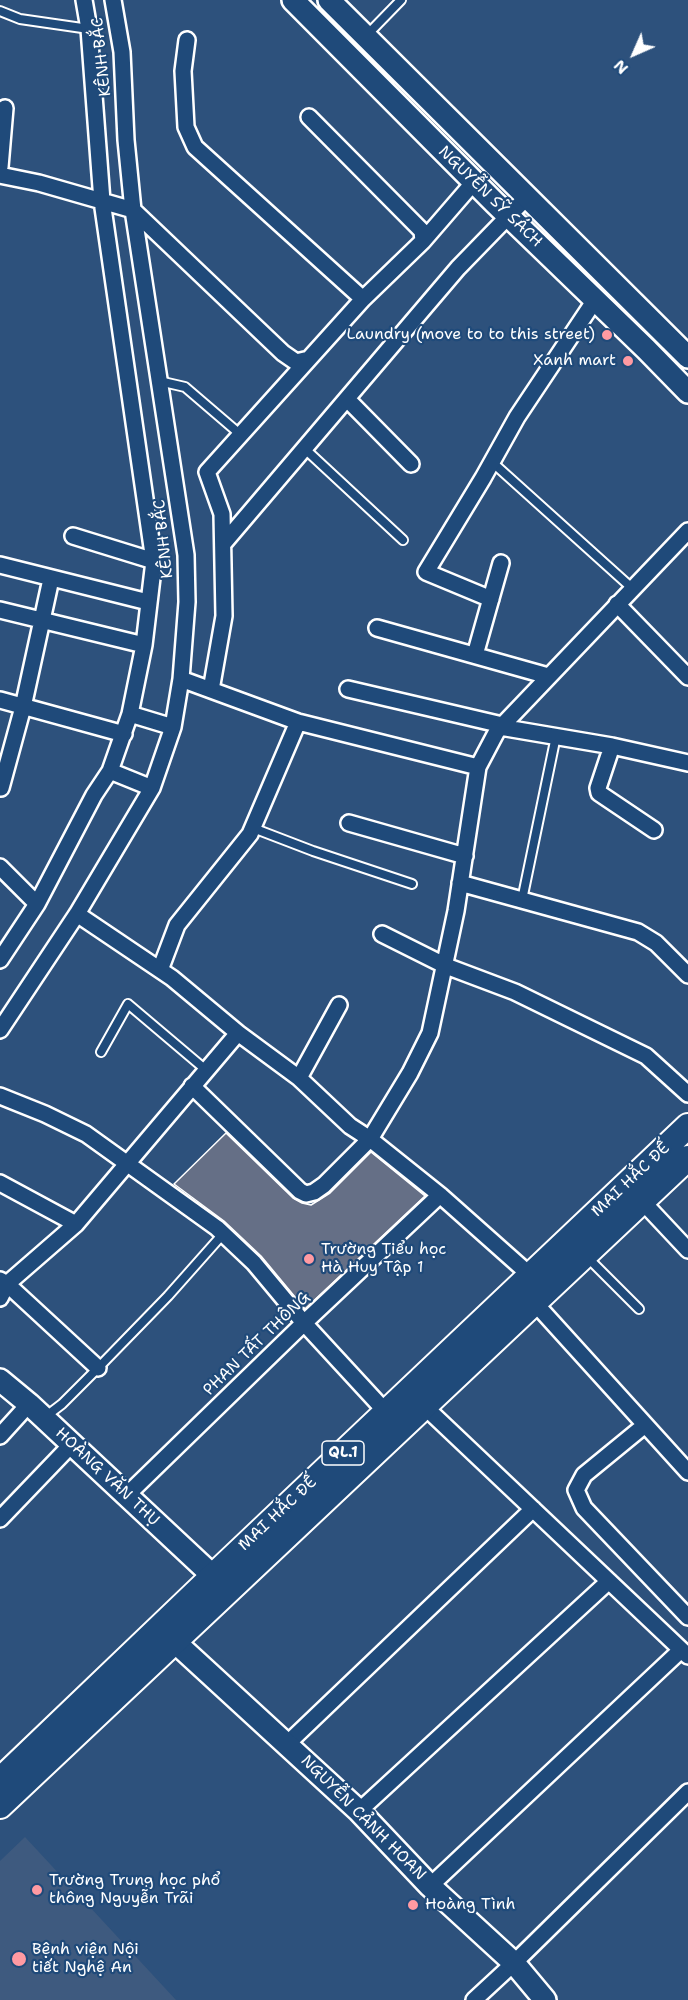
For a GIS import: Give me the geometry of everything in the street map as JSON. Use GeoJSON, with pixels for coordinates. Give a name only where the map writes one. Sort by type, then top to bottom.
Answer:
{"type":"FeatureCollection","features":[{"type":"Feature","properties":{"kind":"main road","name":"NGUYỄN SỸ SÁCH"},"geometry":{"type":"LineString","coordinates":[[293,0],[688,393]]}},
{"type":"Feature","properties":{"kind":"main road","name":"NGUYỄN SỸ SÁCH"},"geometry":{"type":"LineString","coordinates":[[334,6],[688,357]]}},
{"type":"Feature","properties":{"kind":"main road"},"geometry":{"type":"LineString","coordinates":[[323,30],[334,6]]}},
{"type":"Feature","properties":{"kind":"main road"},"geometry":{"type":"LineString","coordinates":[[646,349],[663,332]]}},
{"type":"Feature","properties":{"kind":"main road","name":"MAI HẮC ĐẾ"},"geometry":{"type":"LineString","coordinates":[[15,1775],[175,1642],[331,1479],[386,1412],[688,1126]]}},
{"type":"Feature","properties":{"kind":"main road","name":"MAI HẮC ĐẾ"},"geometry":{"type":"LineString","coordinates":[[0,1806],[15,1775],[213,1576],[424,1406],[688,1158]]}},
{"type":"Feature","properties":{"kind":"main road","name":"HOÀNG VĂN THỤ"},"geometry":{"type":"LineString","coordinates":[[0,1380],[37,1411],[213,1576]]}},
{"type":"Feature","properties":{"kind":"main road","name":"NGUYỄN CẢNH HOAN"},"geometry":{"type":"LineString","coordinates":[[175,1642],[359,1811],[430,1886],[514,1963],[545,2000]]}},
{"type":"Feature","properties":{"kind":"street","name":"KÊNH BẮC"},"geometry":{"type":"LineString","coordinates":[[0,960],[37,904],[94,795],[110,771],[130,714],[144,645],[154,561],[102,201],[89,30],[84,0]]}},
{"type":"Feature","properties":{"kind":"street","name":"KÊNH BẮC"},"geometry":{"type":"LineString","coordinates":[[0,1030],[77,914],[153,788],[172,727],[181,679],[187,602],[186,555],[133,210],[126,140],[122,52],[113,0]]}},
{"type":"Feature","properties":{"kind":"street"},"geometry":{"type":"LineString","coordinates":[[187,40],[183,71],[186,128],[195,147],[363,298]]}},
{"type":"Feature","properties":{"kind":"street"},"geometry":{"type":"LineString","coordinates":[[0,167],[5,108]]}},
{"type":"Feature","properties":{"kind":"street"},"geometry":{"type":"LineString","coordinates":[[309,117],[422,231],[423,241]]}},
{"type":"Feature","properties":{"kind":"street"},"geometry":{"type":"LineString","coordinates":[[0,175],[39,183],[133,210],[283,353],[296,362],[309,359]]}},
{"type":"Feature","properties":{"kind":"street"},"geometry":{"type":"LineString","coordinates":[[211,690],[224,615],[223,544],[222,514],[207,472],[363,298],[423,241],[474,182]]}},
{"type":"Feature","properties":{"kind":"street"},"geometry":{"type":"LineString","coordinates":[[223,544],[458,268],[528,196]]}},
{"type":"Feature","properties":{"kind":"street"},"geometry":{"type":"LineString","coordinates":[[491,599],[426,572],[517,417],[595,300]]}},
{"type":"Feature","properties":{"kind":"street"},"geometry":{"type":"LineString","coordinates":[[347,399],[411,464]]}},
{"type":"Feature","properties":{"kind":"street"},"geometry":{"type":"LineString","coordinates":[[192,1086],[300,1191],[306,1194],[324,1185],[370,1138],[410,1073],[430,1033],[446,966],[478,766],[496,731],[688,531]]}},
{"type":"Feature","properties":{"kind":"street"},"geometry":{"type":"LineString","coordinates":[[73,536],[154,561]]}},
{"type":"Feature","properties":{"kind":"street"},"geometry":{"type":"LineString","coordinates":[[475,656],[501,563]]}},
{"type":"Feature","properties":{"kind":"street"},"geometry":{"type":"LineString","coordinates":[[0,565],[148,602]]}},
{"type":"Feature","properties":{"kind":"street"},"geometry":{"type":"LineString","coordinates":[[1,788],[23,707],[51,579]]}},
{"type":"Feature","properties":{"kind":"street"},"geometry":{"type":"LineString","coordinates":[[617,604],[688,677]]}},
{"type":"Feature","properties":{"kind":"street"},"geometry":{"type":"LineString","coordinates":[[0,610],[144,645]]}},
{"type":"Feature","properties":{"kind":"street"},"geometry":{"type":"LineString","coordinates":[[377,628],[548,676]]}},
{"type":"Feature","properties":{"kind":"street"},"geometry":{"type":"LineString","coordinates":[[181,679],[298,722],[478,766]]}},
{"type":"Feature","properties":{"kind":"street"},"geometry":{"type":"LineString","coordinates":[[348,689],[498,724],[501,727],[612,746],[688,763]]}},
{"type":"Feature","properties":{"kind":"street"},"geometry":{"type":"LineString","coordinates":[[0,700],[124,734]]}},
{"type":"Feature","properties":{"kind":"street"},"geometry":{"type":"LineString","coordinates":[[130,714],[172,727]]}},
{"type":"Feature","properties":{"kind":"street"},"geometry":{"type":"LineString","coordinates":[[160,970],[177,925],[250,834],[298,722]]}},
{"type":"Feature","properties":{"kind":"street"},"geometry":{"type":"LineString","coordinates":[[612,746],[598,788],[599,793],[654,830]]}},
{"type":"Feature","properties":{"kind":"street"},"geometry":{"type":"LineString","coordinates":[[110,771],[153,788]]}},
{"type":"Feature","properties":{"kind":"street"},"geometry":{"type":"LineString","coordinates":[[349,823],[465,856]]}},
{"type":"Feature","properties":{"kind":"street"},"geometry":{"type":"LineString","coordinates":[[0,867],[37,904]]}},
{"type":"Feature","properties":{"kind":"street"},"geometry":{"type":"LineString","coordinates":[[460,884],[638,932],[656,943],[688,975]]}},
{"type":"Feature","properties":{"kind":"street"},"geometry":{"type":"LineString","coordinates":[[77,914],[160,970],[238,1033],[299,1078],[350,1126],[370,1138],[440,1195],[530,1275]]}},
{"type":"Feature","properties":{"kind":"street"},"geometry":{"type":"LineString","coordinates":[[382,934],[446,966],[515,992],[646,1056],[688,1094]]}},
{"type":"Feature","properties":{"kind":"street"},"geometry":{"type":"LineString","coordinates":[[299,1078],[339,1005]]}},
{"type":"Feature","properties":{"kind":"street"},"geometry":{"type":"LineString","coordinates":[[98,1368],[2,1287],[76,1224],[238,1033]]}},
{"type":"Feature","properties":{"kind":"street"},"geometry":{"type":"LineString","coordinates":[[0,1096],[86,1134],[170,1193],[223,1234],[254,1263],[304,1323],[386,1412]]}},
{"type":"Feature","properties":{"kind":"street"},"geometry":{"type":"LineString","coordinates":[[0,1183],[76,1224]]}},
{"type":"Feature","properties":{"kind":"street","name":"PHAN TẤT THÔNG"},"geometry":{"type":"LineString","coordinates":[[127,1496],[304,1323],[440,1195]]}},
{"type":"Feature","properties":{"kind":"street"},"geometry":{"type":"LineString","coordinates":[[642,1201],[688,1250]]}},
{"type":"Feature","properties":{"kind":"street"},"geometry":{"type":"LineString","coordinates":[[534,1302],[688,1472]]}},
{"type":"Feature","properties":{"kind":"street"},"geometry":{"type":"LineString","coordinates":[[424,1406],[684,1653],[430,1886]]}},
{"type":"Feature","properties":{"kind":"street"},"geometry":{"type":"LineString","coordinates":[[0,1436],[37,1411]]}},
{"type":"Feature","properties":{"kind":"street"},"geometry":{"type":"LineString","coordinates":[[645,1425],[584,1475],[576,1490],[584,1508],[688,1617]]}},
{"type":"Feature","properties":{"kind":"street"},"geometry":{"type":"LineString","coordinates":[[0,1519],[72,1444]]}},
{"type":"Feature","properties":{"kind":"street"},"geometry":{"type":"LineString","coordinates":[[287,1744],[533,1509]]}},
{"type":"Feature","properties":{"kind":"street"},"geometry":{"type":"LineString","coordinates":[[359,1811],[609,1581]]}},
{"type":"Feature","properties":{"kind":"street"},"geometry":{"type":"LineString","coordinates":[[474,2000],[688,1792]]}},
{"type":"Feature","properties":{"kind":"lane"},"geometry":{"type":"LineString","coordinates":[[365,37],[401,0]]}},
{"type":"Feature","properties":{"kind":"lane"},"geometry":{"type":"LineString","coordinates":[[0,11],[20,19],[89,30]]}},
{"type":"Feature","properties":{"kind":"lane"},"geometry":{"type":"LineString","coordinates":[[159,381],[185,387],[241,435]]}},
{"type":"Feature","properties":{"kind":"lane"},"geometry":{"type":"LineString","coordinates":[[305,449],[403,540]]}},
{"type":"Feature","properties":{"kind":"lane"},"geometry":{"type":"LineString","coordinates":[[492,462],[633,589]]}},
{"type":"Feature","properties":{"kind":"lane"},"geometry":{"type":"LineString","coordinates":[[522,900],[556,736]]}},
{"type":"Feature","properties":{"kind":"lane"},"geometry":{"type":"LineString","coordinates":[[253,828],[412,884]]}},
{"type":"Feature","properties":{"kind":"lane"},"geometry":{"type":"LineString","coordinates":[[102,1052],[128,1004],[206,1071]]}},
{"type":"Feature","properties":{"kind":"lane"},"geometry":{"type":"LineString","coordinates":[[37,1411],[62,1404],[168,1296],[223,1234]]}},
{"type":"Feature","properties":{"kind":"lane"},"geometry":{"type":"LineString","coordinates":[[585,1254],[639,1310]]}},
{"type":"Feature","properties":{"kind":"shaded area","name":"Trường Trung học phổ thông Nguyễn Trãi"},"geometry":{"type":"Polygon","coordinates":[[[25,1837],[176,2000],[0,2000],[0,1861],[25,1837]]]}},
{"type":"Feature","properties":{"kind":"building","name":"Trường Tiểu học Hà Huy Tập 1"},"geometry":{"type":"Polygon","coordinates":[[[226,1133],[293,1198],[302,1203],[311,1205],[330,1193],[371,1152],[425,1196],[305,1309],[261,1256],[224,1221],[174,1184],[226,1133]]]}},
{"type":"Feature","properties":{"kind":"place","name":"Laundry (move to to this street)"},"geometry":{"type":"Point","coordinates":[607,335]}},
{"type":"Feature","properties":{"kind":"place","name":"Xanh mart"},"geometry":{"type":"Point","coordinates":[628,361]}},
{"type":"Feature","properties":{"kind":"place","name":"Trường Tiểu học Hà Huy Tập 1"},"geometry":{"type":"Point","coordinates":[309,1259]}},
{"type":"Feature","properties":{"kind":"place","name":"Trường Trung học phổ thông Nguyễn Trãi"},"geometry":{"type":"Point","coordinates":[37,1890]}},
{"type":"Feature","properties":{"kind":"place","name":"Hoàng Tình"},"geometry":{"type":"Point","coordinates":[413,1905]}},
{"type":"Feature","properties":{"kind":"place","name":"Bệnh viện Nội tiết Nghệ An"},"geometry":{"type":"Point","coordinates":[19,1959]}}]}
